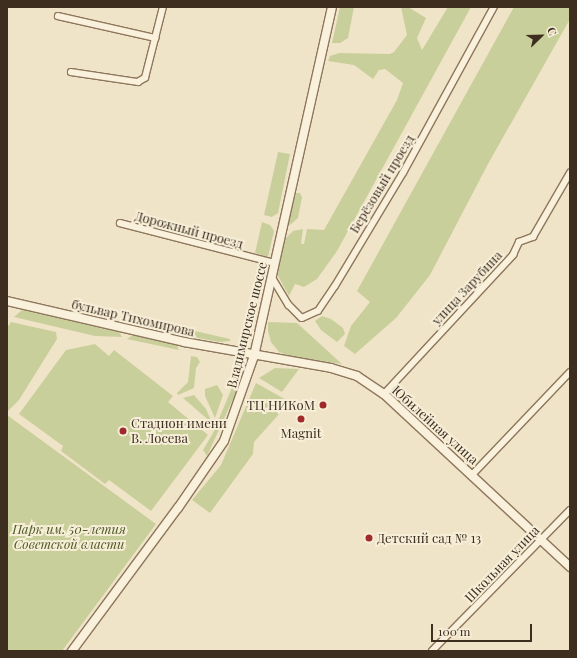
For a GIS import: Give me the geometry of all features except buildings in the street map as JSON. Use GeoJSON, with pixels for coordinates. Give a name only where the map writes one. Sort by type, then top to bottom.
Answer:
{"type":"FeatureCollection","features":[{"type":"Feature","properties":{"kind":"main road","name":"Владимирское шоссе"},"geometry":{"type":"LineString","coordinates":[[72,651],[213,460],[224,441],[254,356],[332,7]]}},
{"type":"Feature","properties":{"kind":"main road","name":"бульвар Тихомирова"},"geometry":{"type":"LineString","coordinates":[[7,301],[254,356]]}},
{"type":"Feature","properties":{"kind":"main road","name":"Юбилейная улица"},"geometry":{"type":"LineString","coordinates":[[254,356],[348,373],[367,381],[384,394],[570,567]]}},
{"type":"Feature","properties":{"kind":"street"},"geometry":{"type":"LineString","coordinates":[[71,72],[138,82],[145,78],[163,7]]}},
{"type":"Feature","properties":{"kind":"street","name":"Берёзовый проезд"},"geometry":{"type":"LineString","coordinates":[[272,277],[289,305],[302,318],[318,311],[335,286],[402,174],[494,7]]}},
{"type":"Feature","properties":{"kind":"street"},"geometry":{"type":"LineString","coordinates":[[58,16],[156,38]]}},
{"type":"Feature","properties":{"kind":"street","name":"улица Зарубина"},"geometry":{"type":"LineString","coordinates":[[384,394],[513,255],[519,242],[533,237],[570,173]]}},
{"type":"Feature","properties":{"kind":"street","name":"Дорожный проезд"},"geometry":{"type":"LineString","coordinates":[[120,223],[275,264]]}},
{"type":"Feature","properties":{"kind":"street"},"geometry":{"type":"LineString","coordinates":[[472,475],[570,372]]}},
{"type":"Feature","properties":{"kind":"street","name":"Школьная улица"},"geometry":{"type":"LineString","coordinates":[[432,651],[570,510]]}},
{"type":"Feature","properties":{"kind":"green space"},"geometry":{"type":"Polygon","coordinates":[[[340,7],[354,7],[348,38],[340,43],[332,43],[340,7]]]}},
{"type":"Feature","properties":{"kind":"green space"},"geometry":{"type":"Polygon","coordinates":[[[401,7],[408,7],[426,18],[417,38],[422,50],[448,7],[471,7],[337,251],[317,279],[304,287],[295,284],[289,296],[277,274],[283,241],[293,231],[303,229],[301,244],[304,244],[307,229],[324,230],[397,100],[403,83],[385,69],[379,70],[373,79],[354,65],[328,61],[330,56],[339,53],[390,54],[394,52],[407,35],[401,7]]]}},
{"type":"Feature","properties":{"kind":"green space"},"geometry":{"type":"Polygon","coordinates":[[[514,7],[570,7],[570,19],[488,164],[430,275],[396,318],[355,354],[344,346],[351,326],[370,302],[357,291],[514,7]]]}},
{"type":"Feature","properties":{"kind":"green space"},"geometry":{"type":"Polygon","coordinates":[[[278,152],[290,154],[278,213],[272,217],[264,215],[278,152]]]}},
{"type":"Feature","properties":{"kind":"green space"},"geometry":{"type":"Polygon","coordinates":[[[296,193],[300,193],[302,197],[298,218],[290,225],[288,224],[296,193]]]}},
{"type":"Feature","properties":{"kind":"green space"},"geometry":{"type":"Polygon","coordinates":[[[262,222],[270,225],[274,231],[268,257],[255,253],[262,222]]]}},
{"type":"Feature","properties":{"kind":"green space"},"geometry":{"type":"Polygon","coordinates":[[[22,310],[119,332],[122,337],[95,336],[14,317],[22,310]]]}},
{"type":"Feature","properties":{"kind":"green space"},"geometry":{"type":"Polygon","coordinates":[[[322,316],[331,319],[343,328],[345,334],[337,342],[321,330],[315,321],[322,316]]]}},
{"type":"Feature","properties":{"kind":"green space"},"geometry":{"type":"Polygon","coordinates":[[[147,320],[230,339],[230,341],[219,342],[143,327],[147,320]]]}},
{"type":"Feature","properties":{"kind":"green space"},"geometry":{"type":"Polygon","coordinates":[[[11,322],[56,332],[57,339],[19,400],[7,412],[7,328],[11,322]]]}},
{"type":"Feature","properties":{"kind":"green space"},"geometry":{"type":"Polygon","coordinates":[[[268,322],[297,323],[342,364],[293,357],[279,352],[271,342],[268,331],[268,322]]]}},
{"type":"Feature","properties":{"kind":"green space"},"geometry":{"type":"Polygon","coordinates":[[[133,335],[176,344],[179,350],[127,339],[133,335]]]}},
{"type":"Feature","properties":{"kind":"green space","name":"Стадион имени В. Лосева"},"geometry":{"type":"Polygon","coordinates":[[[95,344],[109,356],[114,350],[173,396],[168,402],[208,435],[151,511],[109,480],[105,484],[61,451],[63,446],[19,414],[66,350],[95,344]]]}},
{"type":"Feature","properties":{"kind":"green space"},"geometry":{"type":"Polygon","coordinates":[[[191,356],[197,357],[200,362],[196,368],[194,388],[178,395],[177,393],[188,382],[191,356]]]}},
{"type":"Feature","properties":{"kind":"green space"},"geometry":{"type":"Polygon","coordinates":[[[275,368],[299,369],[282,392],[259,378],[275,368]]]}},
{"type":"Feature","properties":{"kind":"green space"},"geometry":{"type":"Polygon","coordinates":[[[238,373],[239,386],[207,456],[203,450],[213,433],[238,373]]]}},
{"type":"Feature","properties":{"kind":"green space"},"geometry":{"type":"Polygon","coordinates":[[[256,383],[290,402],[254,442],[253,454],[210,513],[192,500],[221,465],[256,383]]]}},
{"type":"Feature","properties":{"kind":"green space"},"geometry":{"type":"Polygon","coordinates":[[[217,385],[223,395],[215,418],[205,396],[205,389],[217,385]]]}},
{"type":"Feature","properties":{"kind":"green space"},"geometry":{"type":"Polygon","coordinates":[[[194,395],[206,409],[212,423],[183,398],[194,395]]]}},
{"type":"Feature","properties":{"kind":"green space","name":"Парк им. 50-летия Советской власти"},"geometry":{"type":"Polygon","coordinates":[[[7,415],[156,524],[62,651],[7,651],[7,415]]]}},
{"type":"Feature","properties":{"kind":"place","name":"ТЦ НИКоМ"},"geometry":{"type":"Point","coordinates":[323,405]}},
{"type":"Feature","properties":{"kind":"place","name":"Magnit"},"geometry":{"type":"Point","coordinates":[301,419]}},
{"type":"Feature","properties":{"kind":"place","name":"Стадион имени В. Лосева"},"geometry":{"type":"Point","coordinates":[123,431]}},
{"type":"Feature","properties":{"kind":"place","name":"Детский сад № 13"},"geometry":{"type":"Point","coordinates":[369,538]}}]}
